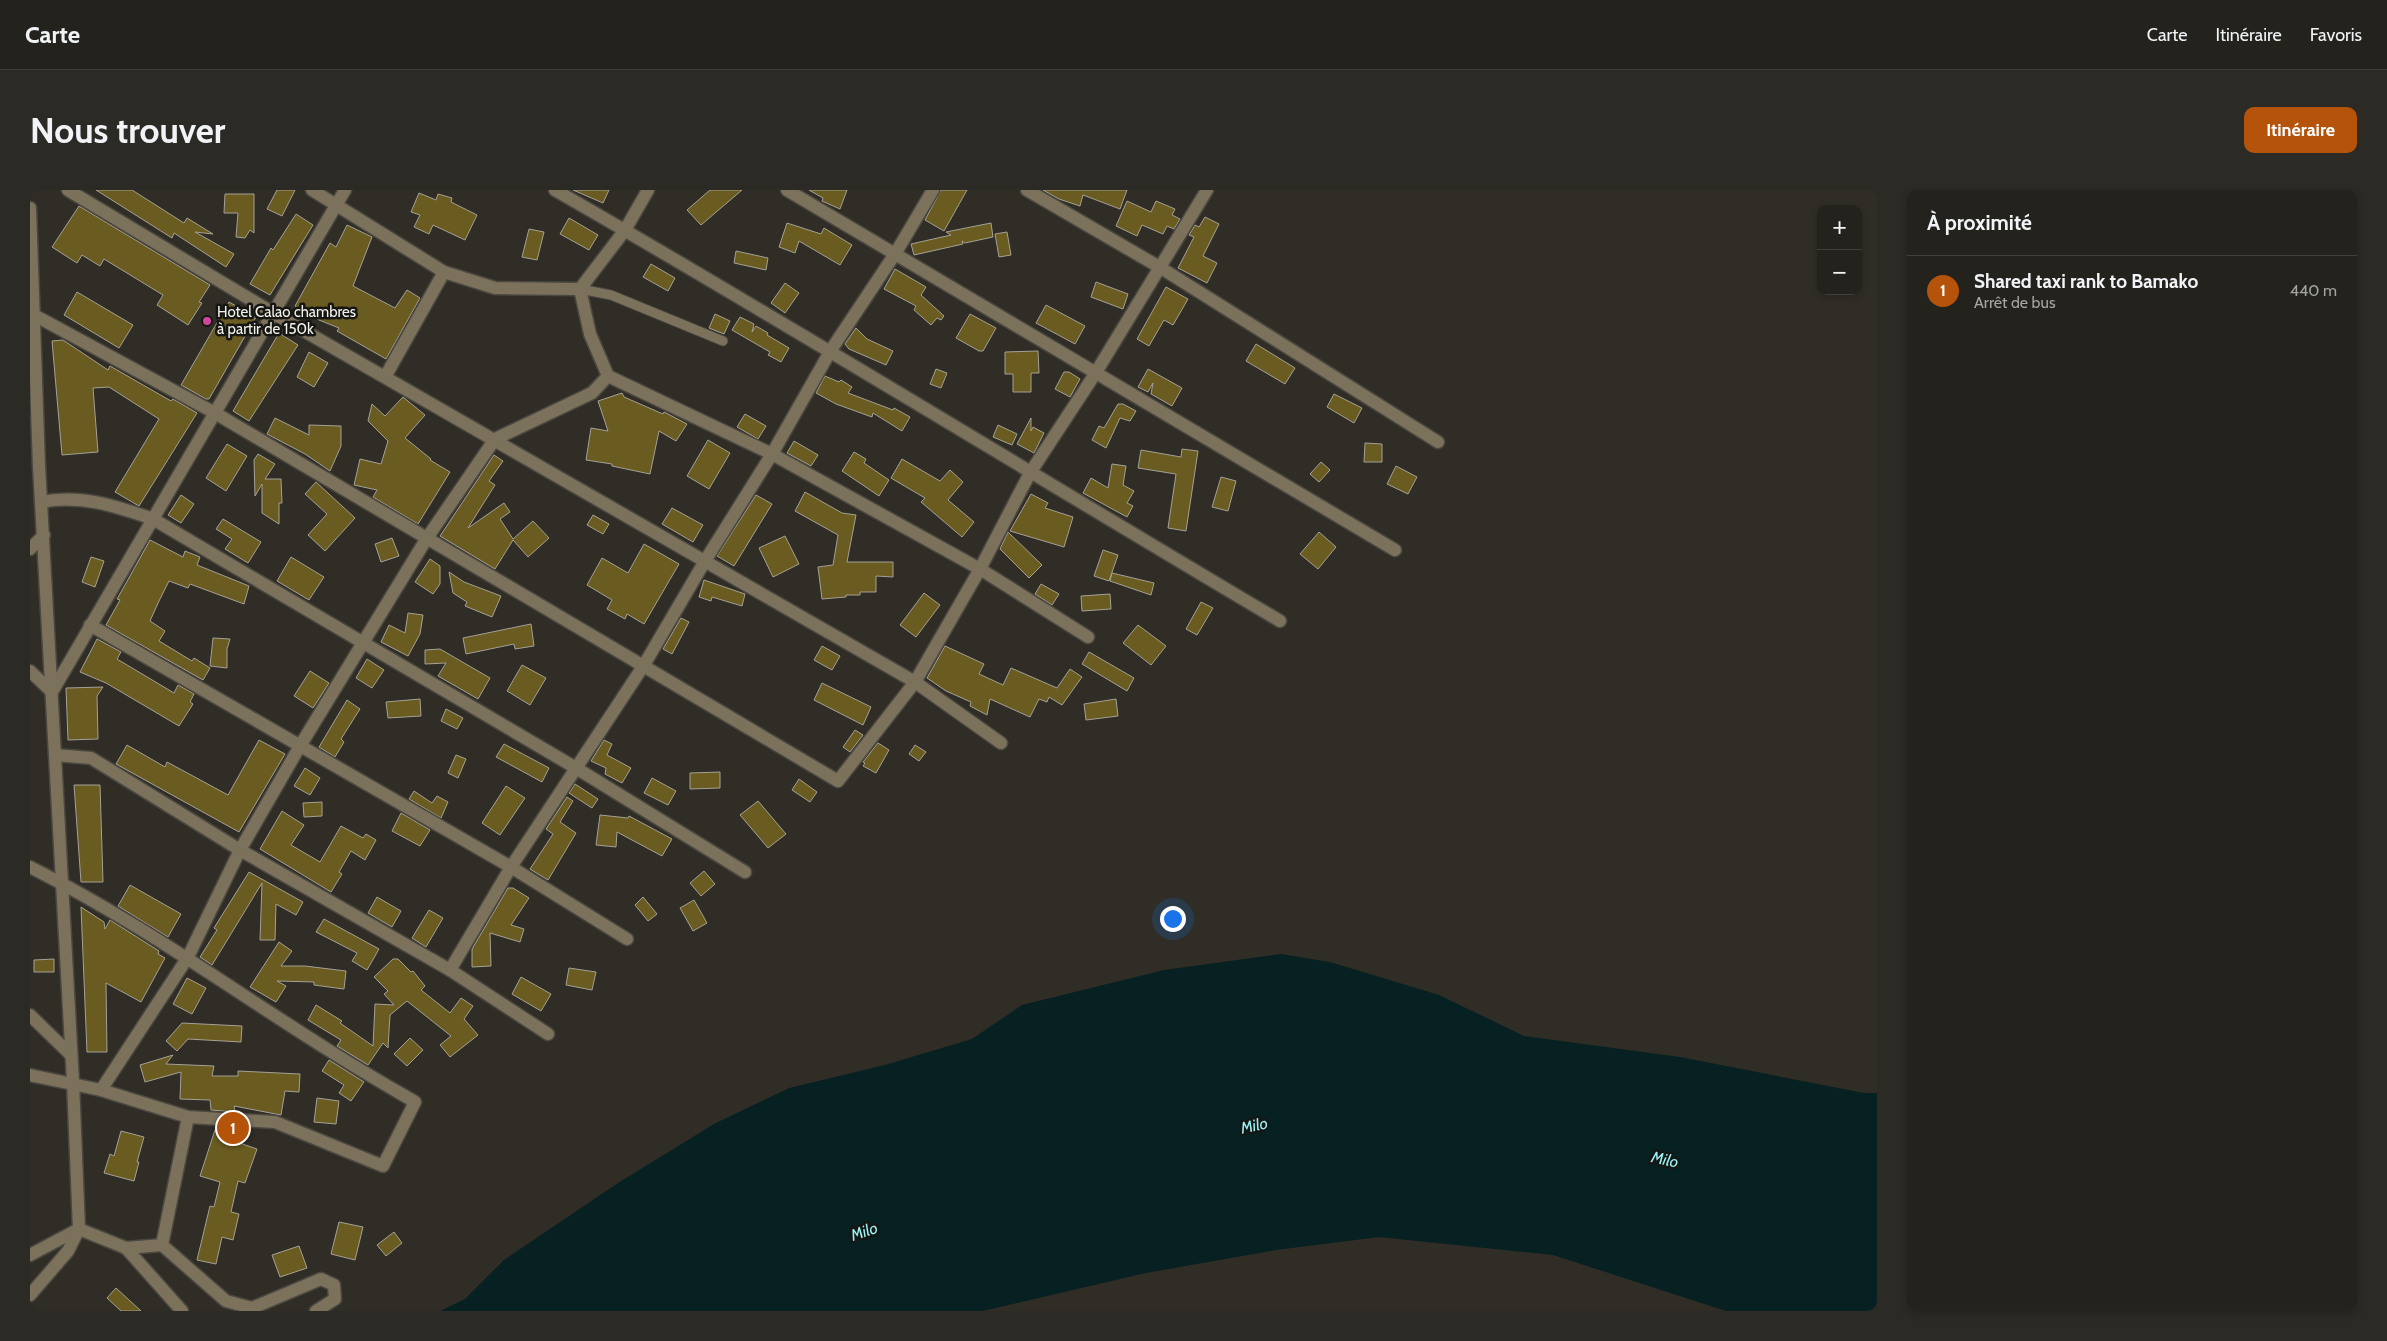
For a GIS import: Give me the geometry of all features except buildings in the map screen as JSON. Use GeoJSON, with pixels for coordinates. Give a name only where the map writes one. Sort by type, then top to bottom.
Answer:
{"type":"FeatureCollection","features":[{"type":"Feature","properties":{"kind":"street"},"geometry":{"type":"LineString","coordinates":[[68,190],[273,313],[914,682],[1002,743]]}},
{"type":"Feature","properties":{"kind":"street"},"geometry":{"type":"LineString","coordinates":[[312,190],[444,272],[495,288],[580,289]]}},
{"type":"Feature","properties":{"kind":"street"},"geometry":{"type":"LineString","coordinates":[[52,692],[345,190]]}},
{"type":"Feature","properties":{"kind":"street"},"geometry":{"type":"LineString","coordinates":[[555,190],[831,350],[1030,473],[1280,621]]}},
{"type":"Feature","properties":{"kind":"street"},"geometry":{"type":"LineString","coordinates":[[648,190],[624,230],[580,289],[590,334],[608,376],[772,454],[980,569],[1088,636]]}},
{"type":"Feature","properties":{"kind":"street"},"geometry":{"type":"LineString","coordinates":[[787,190],[1095,374],[1396,550]]}},
{"type":"Feature","properties":{"kind":"street"},"geometry":{"type":"LineString","coordinates":[[450,970],[511,867],[644,665],[705,561],[772,454],[831,350],[895,254],[933,190]]}},
{"type":"Feature","properties":{"kind":"street"},"geometry":{"type":"LineString","coordinates":[[1027,190],[1161,268],[1438,442]]}},
{"type":"Feature","properties":{"kind":"street"},"geometry":{"type":"LineString","coordinates":[[34,315],[215,413],[838,781],[914,682],[980,569],[1030,473],[1095,374],[1207,190]]}},
{"type":"Feature","properties":{"kind":"street"},"geometry":{"type":"LineString","coordinates":[[30,208],[41,502],[73,1082],[79,1229],[68,1251],[30,1295]]}},
{"type":"Feature","properties":{"kind":"street"},"geometry":{"type":"LineString","coordinates":[[385,377],[444,272]]}},
{"type":"Feature","properties":{"kind":"street"},"geometry":{"type":"LineString","coordinates":[[101,1090],[188,957],[240,850],[300,746],[427,538],[495,440],[592,393],[608,376]]}},
{"type":"Feature","properties":{"kind":"street"},"geometry":{"type":"LineString","coordinates":[[41,502],[72,498],[152,519],[576,768],[745,872]]}},
{"type":"Feature","properties":{"kind":"street"},"geometry":{"type":"LineString","coordinates":[[30,549],[44,535]]}},
{"type":"Feature","properties":{"kind":"street"},"geometry":{"type":"LineString","coordinates":[[90,625],[511,867],[627,939]]}},
{"type":"Feature","properties":{"kind":"street"},"geometry":{"type":"LineString","coordinates":[[30,671],[52,692]]}},
{"type":"Feature","properties":{"kind":"street"},"geometry":{"type":"LineString","coordinates":[[55,754],[91,758],[240,850],[450,970],[548,1034]]}},
{"type":"Feature","properties":{"kind":"street"},"geometry":{"type":"LineString","coordinates":[[30,867],[62,883],[188,957],[330,1051],[414,1102],[383,1166],[276,1122],[188,1117],[73,1082],[30,1075]]}},
{"type":"Feature","properties":{"kind":"street"},"geometry":{"type":"LineString","coordinates":[[30,1015],[71,1056]]}},
{"type":"Feature","properties":{"kind":"street"},"geometry":{"type":"LineString","coordinates":[[162,1245],[188,1117]]}},
{"type":"Feature","properties":{"kind":"street"},"geometry":{"type":"LineString","coordinates":[[30,1255],[79,1229],[126,1248],[182,1311]]}},
{"type":"Feature","properties":{"kind":"street"},"geometry":{"type":"LineString","coordinates":[[126,1248],[162,1245],[226,1301],[252,1308],[321,1279],[334,1285],[335,1299],[316,1311]]}},
{"type":"Feature","properties":{"kind":"lane"},"geometry":{"type":"LineString","coordinates":[[580,289],[610,295],[723,341]]}},
{"type":"Feature","properties":{"kind":"water","name":"Milo"},"geometry":{"type":"Polygon","coordinates":[[[1281,954],[1330,962],[1439,995],[1524,1036],[1680,1057],[1864,1093],[1877,1093],[1877,1311],[1726,1311],[1553,1255],[1379,1237],[1276,1250],[1146,1273],[983,1311],[440,1311],[465,1299],[504,1260],[618,1183],[714,1124],[789,1088],[885,1065],[972,1039],[1022,1005],[1164,970],[1281,954]]]}},
{"type":"Feature","properties":{"kind":"place","name":"Hotel Calao chambres à partir de 150k"},"geometry":{"type":"Point","coordinates":[207,321]}},
{"type":"Feature","properties":{"kind":"place","name":"Shared taxi rank to Bamako"},"geometry":{"type":"Point","coordinates":[233,1128]}}]}
